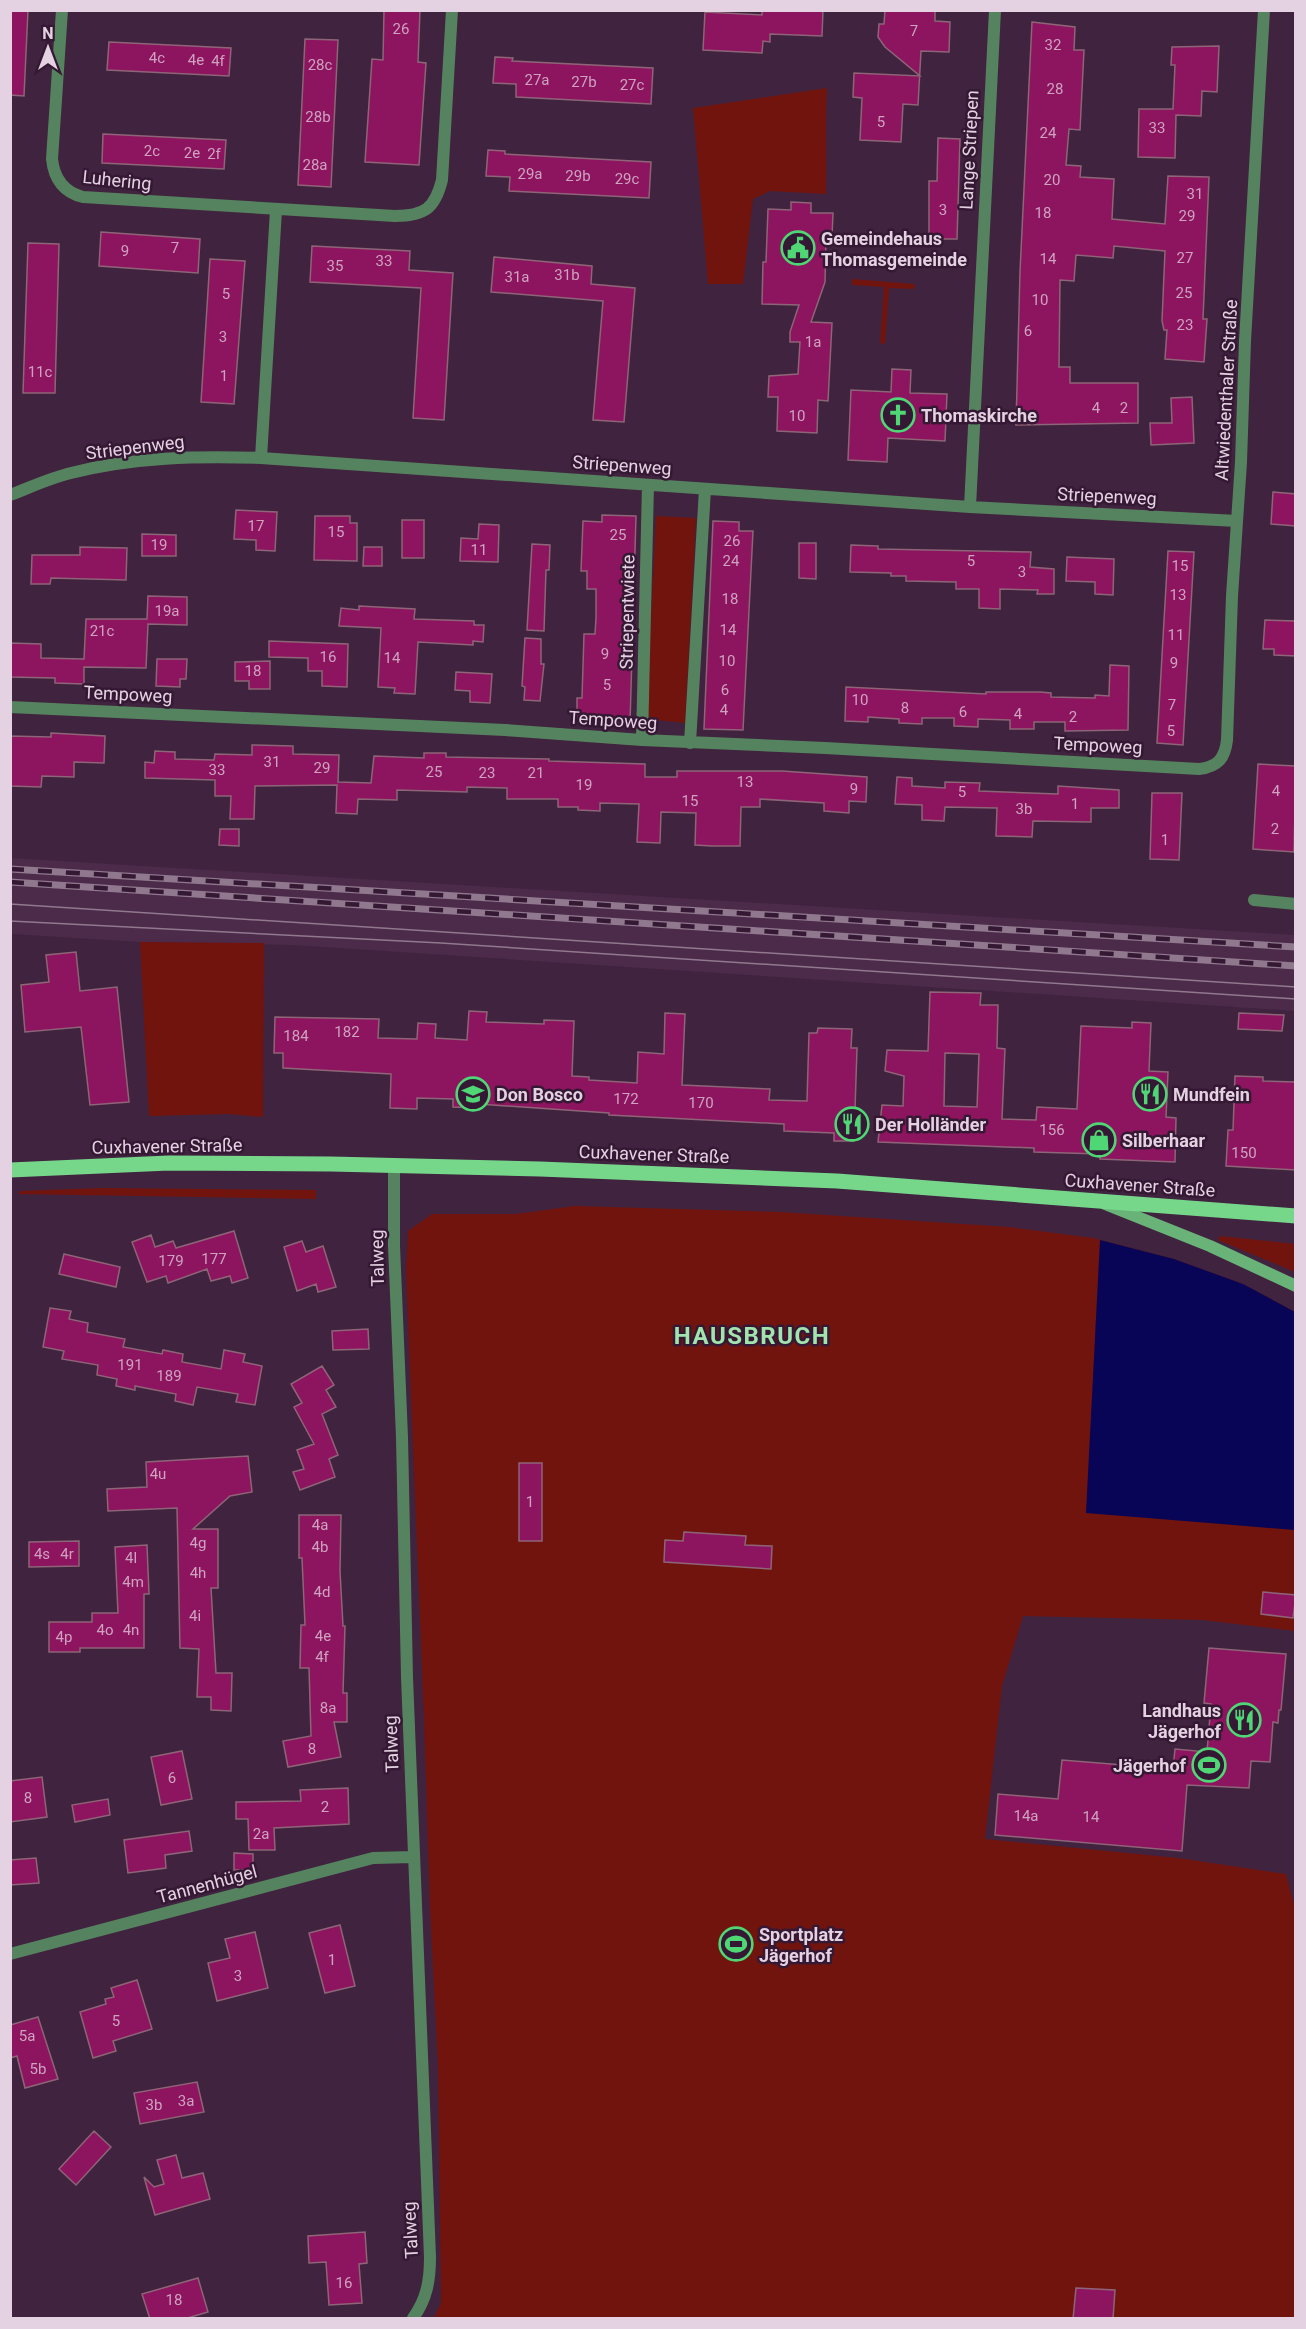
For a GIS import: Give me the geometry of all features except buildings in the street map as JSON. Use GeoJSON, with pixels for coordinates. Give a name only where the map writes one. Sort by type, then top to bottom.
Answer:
{"type":"FeatureCollection","features":[{"type":"Feature","properties":{"kind":"main road","name":"Cuxhavener Straße"},"geometry":{"type":"LineString","coordinates":[[10,1170],[169,1163],[394,1165],[837,1181],[1296,1216]]}},
{"type":"Feature","properties":{"kind":"main road"},"geometry":{"type":"LineString","coordinates":[[1098,1201],[1178,1232],[1296,1286]]}},
{"type":"Feature","properties":{"kind":"street","name":"Luhering"},"geometry":{"type":"LineString","coordinates":[[62,10],[52,159],[57,179],[66,190],[83,197],[407,216],[428,209],[436,201],[442,180],[452,10]]}},
{"type":"Feature","properties":{"kind":"street","name":"Lange Striepen"},"geometry":{"type":"LineString","coordinates":[[970,507],[995,10]]}},
{"type":"Feature","properties":{"kind":"street","name":"Altwiedenthaler Straße"},"geometry":{"type":"LineString","coordinates":[[1214,766],[1223,756],[1227,740],[1232,596],[1264,10]]}},
{"type":"Feature","properties":{"kind":"street"},"geometry":{"type":"LineString","coordinates":[[261,458],[276,210]]}},
{"type":"Feature","properties":{"kind":"street","name":"Striepenweg"},"geometry":{"type":"LineString","coordinates":[[10,495],[74,472],[143,461],[213,457],[261,458],[970,507],[1237,521]]}},
{"type":"Feature","properties":{"kind":"street","name":"Striepentwiete"},"geometry":{"type":"LineString","coordinates":[[642,740],[648,485]]}},
{"type":"Feature","properties":{"kind":"street"},"geometry":{"type":"LineString","coordinates":[[690,743],[705,489]]}},
{"type":"Feature","properties":{"kind":"street","name":"Tempoweg"},"geometry":{"type":"LineString","coordinates":[[10,706],[505,730],[690,743],[837,748],[1199,769],[1214,766]]}},
{"type":"Feature","properties":{"kind":"street"},"geometry":{"type":"LineString","coordinates":[[1254,900],[1296,904]]}},
{"type":"Feature","properties":{"kind":"street","name":"Talweg"},"geometry":{"type":"LineString","coordinates":[[394,1165],[394,1246],[402,1437],[407,1677],[430,2270],[426,2297],[413,2319]]}},
{"type":"Feature","properties":{"kind":"street","name":"Tannenhügel"},"geometry":{"type":"LineString","coordinates":[[10,1954],[373,1858],[413,1857]]}},
{"type":"Feature","properties":{"kind":"shaded area"},"geometry":{"type":"Polygon","coordinates":[[[827,88],[826,194],[770,191],[753,199],[743,284],[708,284],[693,108],[827,88]]]}},
{"type":"Feature","properties":{"kind":"shaded area"},"geometry":{"type":"Polygon","coordinates":[[[852,279],[915,284],[914,289],[889,288],[885,344],[880,343],[884,287],[852,285],[852,279]]]}},
{"type":"Feature","properties":{"kind":"shaded area"},"geometry":{"type":"Polygon","coordinates":[[[656,516],[696,518],[685,723],[646,719],[656,516]]]}},
{"type":"Feature","properties":{"kind":"shaded area"},"geometry":{"type":"Polygon","coordinates":[[[10,858],[1295,935],[1295,1011],[293,945],[140,942],[11,934],[10,858]]]}},
{"type":"Feature","properties":{"kind":"shaded area"},"geometry":{"type":"Polygon","coordinates":[[[140,942],[264,943],[263,1117],[229,1114],[149,1116],[140,942]]]}},
{"type":"Feature","properties":{"kind":"shaded area"},"geometry":{"type":"Polygon","coordinates":[[[102,1188],[316,1190],[316,1199],[18,1194],[20,1191],[102,1188]]]}},
{"type":"Feature","properties":{"kind":"shaded area"},"geometry":{"type":"Polygon","coordinates":[[[575,1206],[780,1212],[1009,1227],[1093,1238],[1174,1259],[1243,1284],[1295,1312],[1295,1631],[1203,1620],[1023,1616],[1002,1686],[985,1839],[1178,1858],[1286,1874],[1296,1912],[1295,2318],[434,2318],[441,2303],[438,2065],[406,1270],[408,1231],[432,1214],[516,1214],[575,1206]]]}},
{"type":"Feature","properties":{"kind":"shaded area"},"geometry":{"type":"Polygon","coordinates":[[[1220,1236],[1295,1244],[1295,1272],[1218,1240],[1220,1236]]]}},
{"type":"Feature","properties":{"kind":"shaded area"},"geometry":{"type":"Polygon","coordinates":[[[1100,1240],[1174,1259],[1243,1284],[1295,1312],[1295,1530],[1086,1513],[1100,1240]]]}},
{"type":"Feature","properties":{"kind":"tram line"},"geometry":{"type":"LineString","coordinates":[[10,904],[1296,987]]}},
{"type":"Feature","properties":{"kind":"tram line"},"geometry":{"type":"LineString","coordinates":[[10,921],[441,943],[1296,999]]}},
{"type":"Feature","properties":{"kind":"railway"},"geometry":{"type":"LineString","coordinates":[[10,869],[1296,947]]}},
{"type":"Feature","properties":{"kind":"railway"},"geometry":{"type":"LineString","coordinates":[[10,882],[1296,966]]}},
{"type":"Feature","properties":{"kind":"place","name":"Gemeindehaus Thomasgemeinde"},"geometry":{"type":"Point","coordinates":[798,248]}},
{"type":"Feature","properties":{"kind":"place","name":"Thomaskirche"},"geometry":{"type":"Point","coordinates":[898,415]}},
{"type":"Feature","properties":{"kind":"place","name":"Don Bosco"},"geometry":{"type":"Point","coordinates":[473,1094]}},
{"type":"Feature","properties":{"kind":"place","name":"Mundfein"},"geometry":{"type":"Point","coordinates":[1150,1094]}},
{"type":"Feature","properties":{"kind":"place","name":"Der Holländer"},"geometry":{"type":"Point","coordinates":[852,1124]}},
{"type":"Feature","properties":{"kind":"place","name":"Silberhaar"},"geometry":{"type":"Point","coordinates":[1099,1140]}},
{"type":"Feature","properties":{"kind":"place","name":"Landhaus Jägerhof"},"geometry":{"type":"Point","coordinates":[1244,1720]}},
{"type":"Feature","properties":{"kind":"place","name":"Jägerhof"},"geometry":{"type":"Point","coordinates":[1209,1765]}},
{"type":"Feature","properties":{"kind":"place","name":"Sportplatz Jägerhof"},"geometry":{"type":"Point","coordinates":[736,1944]}},
{"type":"Feature","properties":{"kind":"district","name":"HAUSBRUCH"},"geometry":{"type":"Point","coordinates":[752,1336]}}]}
